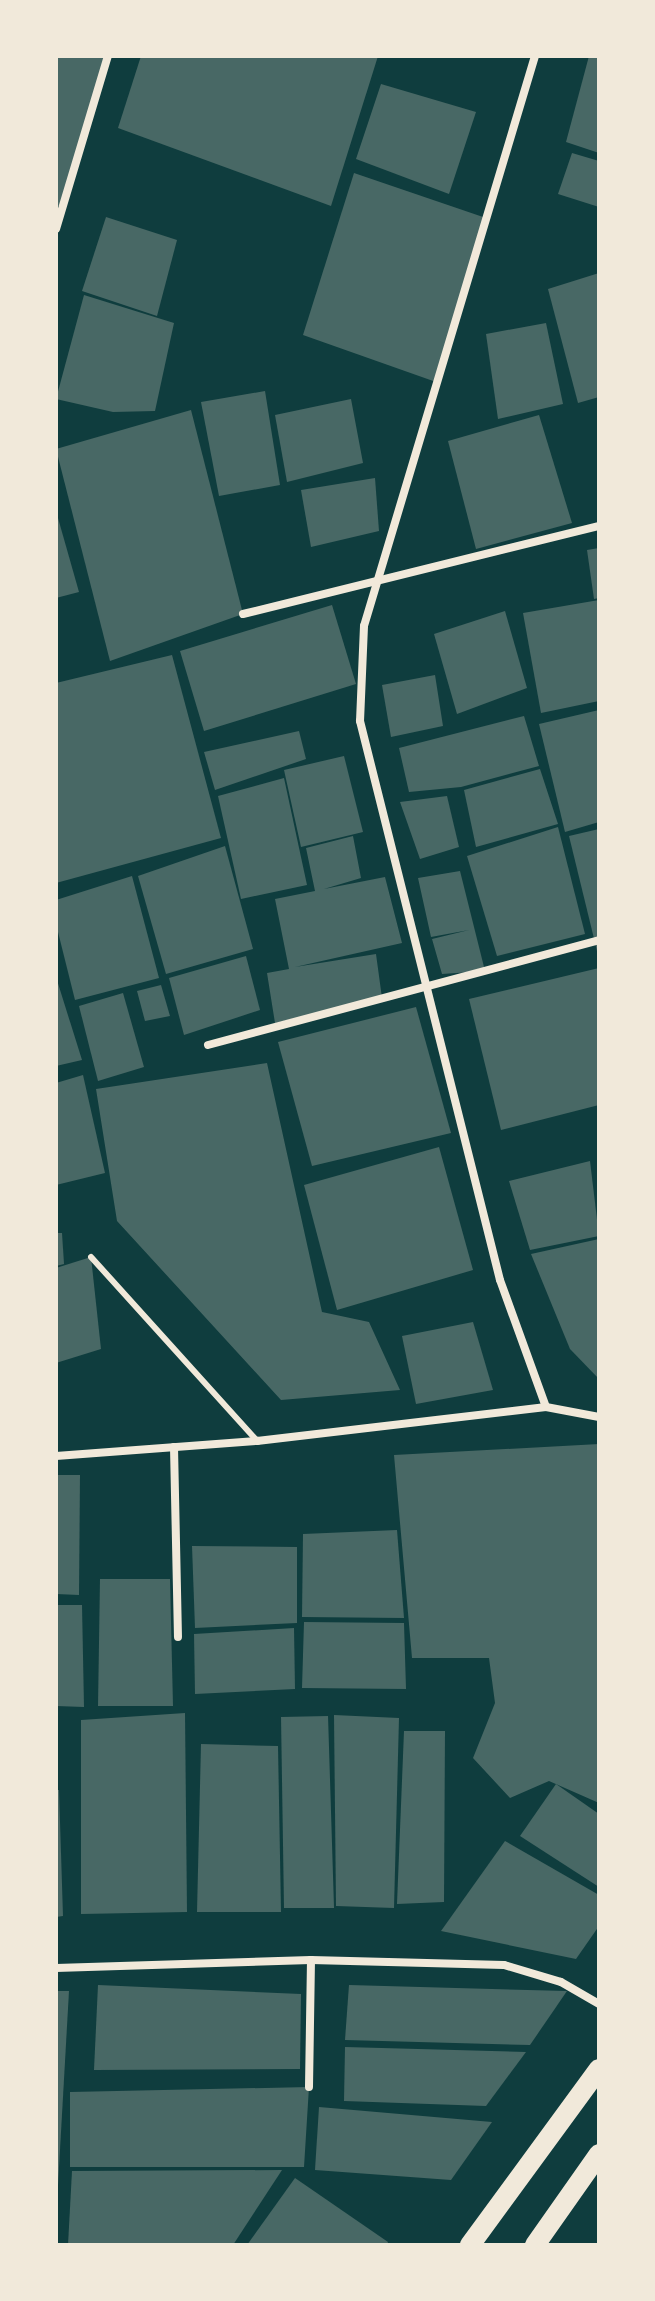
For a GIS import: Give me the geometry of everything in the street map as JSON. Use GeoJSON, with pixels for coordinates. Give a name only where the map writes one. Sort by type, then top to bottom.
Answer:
{"type":"FeatureCollection","features":[{"type":"Feature","properties":{"kind":"main road"},"geometry":{"type":"LineString","coordinates":[[470,2245],[599,2069]]}},
{"type":"Feature","properties":{"kind":"main road"},"geometry":{"type":"LineString","coordinates":[[535,2245],[599,2154]]}},
{"type":"Feature","properties":{"kind":"street"},"geometry":{"type":"LineString","coordinates":[[56,229],[108,56]]}},
{"type":"Feature","properties":{"kind":"street"},"geometry":{"type":"LineString","coordinates":[[535,56],[375,584],[364,626],[360,721],[500,1280],[546,1407]]}},
{"type":"Feature","properties":{"kind":"street"},"geometry":{"type":"LineString","coordinates":[[243,614],[375,584],[599,526]]}},
{"type":"Feature","properties":{"kind":"street"},"geometry":{"type":"LineString","coordinates":[[208,1045],[599,940]]}},
{"type":"Feature","properties":{"kind":"street"},"geometry":{"type":"LineString","coordinates":[[56,1456],[257,1441],[546,1407],[599,1417]]}},
{"type":"Feature","properties":{"kind":"street"},"geometry":{"type":"LineString","coordinates":[[174,1447],[178,1637]]}},
{"type":"Feature","properties":{"kind":"street"},"geometry":{"type":"LineString","coordinates":[[56,1968],[311,1960],[504,1965],[561,1982],[599,2004]]}},
{"type":"Feature","properties":{"kind":"street"},"geometry":{"type":"LineString","coordinates":[[309,2087],[311,1960]]}},
{"type":"Feature","properties":{"kind":"lane"},"geometry":{"type":"LineString","coordinates":[[91,1257],[257,1441]]}},
{"type":"Feature","properties":{"kind":"building"},"geometry":{"type":"Polygon","coordinates":[[[56,56],[109,56],[63,208],[56,205],[56,56]]]}},
{"type":"Feature","properties":{"kind":"building"},"geometry":{"type":"Polygon","coordinates":[[[141,56],[378,56],[331,206],[118,128],[141,56]]]}},
{"type":"Feature","properties":{"kind":"building"},"geometry":{"type":"Polygon","coordinates":[[[589,56],[599,56],[599,153],[566,142],[589,56]]]}},
{"type":"Feature","properties":{"kind":"building"},"geometry":{"type":"Polygon","coordinates":[[[381,84],[476,112],[449,194],[356,159],[381,84]]]}},
{"type":"Feature","properties":{"kind":"building"},"geometry":{"type":"Polygon","coordinates":[[[572,153],[599,161],[599,207],[558,194],[572,153]]]}},
{"type":"Feature","properties":{"kind":"building"},"geometry":{"type":"Polygon","coordinates":[[[354,173],[486,218],[436,382],[303,335],[354,173]]]}},
{"type":"Feature","properties":{"kind":"building"},"geometry":{"type":"Polygon","coordinates":[[[106,217],[177,240],[157,316],[82,291],[106,217]]]}},
{"type":"Feature","properties":{"kind":"building"},"geometry":{"type":"Polygon","coordinates":[[[599,273],[599,397],[578,403],[548,289],[599,273]]]}},
{"type":"Feature","properties":{"kind":"building"},"geometry":{"type":"Polygon","coordinates":[[[84,295],[174,323],[155,411],[113,412],[56,399],[84,295]]]}},
{"type":"Feature","properties":{"kind":"building"},"geometry":{"type":"Polygon","coordinates":[[[546,323],[563,404],[498,419],[486,334],[546,323]]]}},
{"type":"Feature","properties":{"kind":"building"},"geometry":{"type":"Polygon","coordinates":[[[265,391],[280,485],[219,496],[201,402],[265,391]]]}},
{"type":"Feature","properties":{"kind":"building"},"geometry":{"type":"Polygon","coordinates":[[[351,399],[363,463],[287,482],[275,415],[351,399]]]}},
{"type":"Feature","properties":{"kind":"building"},"geometry":{"type":"Polygon","coordinates":[[[191,410],[243,614],[110,661],[56,449],[191,410]]]}},
{"type":"Feature","properties":{"kind":"building"},"geometry":{"type":"Polygon","coordinates":[[[539,415],[572,523],[476,549],[448,441],[539,415]]]}},
{"type":"Feature","properties":{"kind":"building"},"geometry":{"type":"Polygon","coordinates":[[[375,478],[379,531],[311,547],[301,490],[375,478]]]}},
{"type":"Feature","properties":{"kind":"building"},"geometry":{"type":"Polygon","coordinates":[[[56,511],[79,592],[56,598],[56,511]]]}},
{"type":"Feature","properties":{"kind":"building"},"geometry":{"type":"Polygon","coordinates":[[[599,548],[599,598],[594,599],[587,550],[599,548]]]}},
{"type":"Feature","properties":{"kind":"building"},"geometry":{"type":"Polygon","coordinates":[[[599,600],[599,701],[541,713],[523,613],[599,600]]]}},
{"type":"Feature","properties":{"kind":"building"},"geometry":{"type":"Polygon","coordinates":[[[332,605],[356,684],[204,731],[180,651],[332,605]]]}},
{"type":"Feature","properties":{"kind":"building"},"geometry":{"type":"Polygon","coordinates":[[[505,611],[527,688],[457,714],[434,634],[505,611]]]}},
{"type":"Feature","properties":{"kind":"building"},"geometry":{"type":"Polygon","coordinates":[[[172,655],[221,838],[56,883],[56,683],[172,655]]]}},
{"type":"Feature","properties":{"kind":"building"},"geometry":{"type":"Polygon","coordinates":[[[435,675],[443,726],[391,737],[382,685],[435,675]]]}},
{"type":"Feature","properties":{"kind":"building"},"geometry":{"type":"Polygon","coordinates":[[[599,710],[599,822],[565,832],[539,724],[599,710]]]}},
{"type":"Feature","properties":{"kind":"building"},"geometry":{"type":"Polygon","coordinates":[[[524,716],[539,766],[461,787],[409,792],[399,748],[524,716]]]}},
{"type":"Feature","properties":{"kind":"building"},"geometry":{"type":"Polygon","coordinates":[[[299,731],[306,759],[215,790],[204,752],[299,731]]]}},
{"type":"Feature","properties":{"kind":"building"},"geometry":{"type":"Polygon","coordinates":[[[344,756],[363,832],[301,847],[284,770],[344,756]]]}},
{"type":"Feature","properties":{"kind":"building"},"geometry":{"type":"Polygon","coordinates":[[[540,769],[558,824],[476,847],[464,790],[540,769]]]}},
{"type":"Feature","properties":{"kind":"building"},"geometry":{"type":"Polygon","coordinates":[[[284,778],[307,885],[241,899],[218,796],[284,778]]]}},
{"type":"Feature","properties":{"kind":"building"},"geometry":{"type":"Polygon","coordinates":[[[447,796],[459,847],[420,859],[400,802],[447,796]]]}},
{"type":"Feature","properties":{"kind":"building"},"geometry":{"type":"Polygon","coordinates":[[[558,827],[585,934],[497,956],[467,856],[558,827]]]}},
{"type":"Feature","properties":{"kind":"building"},"geometry":{"type":"Polygon","coordinates":[[[599,829],[599,955],[598,955],[569,836],[599,829]]]}},
{"type":"Feature","properties":{"kind":"building"},"geometry":{"type":"Polygon","coordinates":[[[353,836],[361,878],[324,889],[385,877],[402,943],[295,967],[376,954],[382,998],[275,1023],[267,973],[289,969],[275,899],[315,891],[306,848],[353,836]]]}},
{"type":"Feature","properties":{"kind":"building"},"geometry":{"type":"Polygon","coordinates":[[[225,846],[253,949],[166,974],[138,876],[225,846]]]}},
{"type":"Feature","properties":{"kind":"building"},"geometry":{"type":"Polygon","coordinates":[[[460,871],[485,971],[442,974],[432,939],[469,930],[431,937],[418,878],[460,871]]]}},
{"type":"Feature","properties":{"kind":"building"},"geometry":{"type":"Polygon","coordinates":[[[132,876],[159,978],[75,1000],[56,924],[56,900],[132,876]]]}},
{"type":"Feature","properties":{"kind":"building"},"geometry":{"type":"Polygon","coordinates":[[[246,956],[260,1010],[184,1035],[169,978],[246,956]]]}},
{"type":"Feature","properties":{"kind":"building"},"geometry":{"type":"Polygon","coordinates":[[[599,968],[599,1105],[501,1130],[469,999],[599,968]]]}},
{"type":"Feature","properties":{"kind":"building"},"geometry":{"type":"Polygon","coordinates":[[[56,977],[82,1060],[56,1066],[56,977]]]}},
{"type":"Feature","properties":{"kind":"building"},"geometry":{"type":"Polygon","coordinates":[[[161,985],[170,1016],[145,1021],[137,991],[161,985]]]}},
{"type":"Feature","properties":{"kind":"building"},"geometry":{"type":"Polygon","coordinates":[[[123,993],[144,1067],[98,1081],[79,1006],[123,993]]]}},
{"type":"Feature","properties":{"kind":"building"},"geometry":{"type":"Polygon","coordinates":[[[416,1007],[451,1133],[312,1166],[278,1042],[416,1007]]]}},
{"type":"Feature","properties":{"kind":"building"},"geometry":{"type":"Polygon","coordinates":[[[267,1063],[322,1312],[369,1322],[400,1390],[281,1400],[117,1221],[96,1089],[267,1063]]]}},
{"type":"Feature","properties":{"kind":"building"},"geometry":{"type":"Polygon","coordinates":[[[83,1075],[105,1173],[56,1185],[56,1083],[83,1075]]]}},
{"type":"Feature","properties":{"kind":"building"},"geometry":{"type":"Polygon","coordinates":[[[439,1147],[473,1270],[337,1310],[304,1185],[439,1147]]]}},
{"type":"Feature","properties":{"kind":"building"},"geometry":{"type":"Polygon","coordinates":[[[590,1161],[599,1236],[530,1250],[509,1181],[590,1161]]]}},
{"type":"Feature","properties":{"kind":"building"},"geometry":{"type":"Polygon","coordinates":[[[56,1233],[62,1233],[64,1264],[56,1266],[56,1233]]]}},
{"type":"Feature","properties":{"kind":"building"},"geometry":{"type":"Polygon","coordinates":[[[599,1239],[599,1379],[570,1349],[531,1254],[599,1239]]]}},
{"type":"Feature","properties":{"kind":"building"},"geometry":{"type":"Polygon","coordinates":[[[91,1257],[101,1349],[56,1363],[56,1268],[91,1257]]]}},
{"type":"Feature","properties":{"kind":"building"},"geometry":{"type":"Polygon","coordinates":[[[473,1322],[493,1390],[416,1404],[402,1336],[473,1322]]]}},
{"type":"Feature","properties":{"kind":"building"},"geometry":{"type":"Polygon","coordinates":[[[599,1444],[599,1803],[549,1781],[510,1798],[473,1758],[495,1703],[489,1658],[412,1658],[394,1455],[599,1444]]]}},
{"type":"Feature","properties":{"kind":"building"},"geometry":{"type":"Polygon","coordinates":[[[56,1475],[80,1475],[79,1595],[56,1594],[56,1475]]]}},
{"type":"Feature","properties":{"kind":"building"},"geometry":{"type":"Polygon","coordinates":[[[397,1530],[404,1618],[302,1617],[303,1534],[397,1530]]]}},
{"type":"Feature","properties":{"kind":"building"},"geometry":{"type":"Polygon","coordinates":[[[192,1546],[297,1547],[297,1623],[195,1628],[192,1546]]]}},
{"type":"Feature","properties":{"kind":"building"},"geometry":{"type":"Polygon","coordinates":[[[100,1579],[170,1579],[173,1706],[98,1706],[100,1579]]]}},
{"type":"Feature","properties":{"kind":"building"},"geometry":{"type":"Polygon","coordinates":[[[56,1605],[82,1605],[84,1707],[56,1706],[56,1605]]]}},
{"type":"Feature","properties":{"kind":"building"},"geometry":{"type":"Polygon","coordinates":[[[304,1622],[404,1623],[406,1689],[302,1688],[304,1622]]]}},
{"type":"Feature","properties":{"kind":"building"},"geometry":{"type":"Polygon","coordinates":[[[294,1628],[295,1689],[195,1694],[194,1634],[294,1628]]]}},
{"type":"Feature","properties":{"kind":"building"},"geometry":{"type":"Polygon","coordinates":[[[185,1713],[187,1912],[81,1914],[81,1720],[185,1713]]]}},
{"type":"Feature","properties":{"kind":"building"},"geometry":{"type":"Polygon","coordinates":[[[334,1715],[399,1718],[394,1908],[336,1906],[334,1715]]]}},
{"type":"Feature","properties":{"kind":"building"},"geometry":{"type":"Polygon","coordinates":[[[328,1716],[334,1908],[284,1908],[281,1717],[328,1716]]]}},
{"type":"Feature","properties":{"kind":"building"},"geometry":{"type":"Polygon","coordinates":[[[404,1731],[445,1731],[444,1902],[397,1904],[404,1731]]]}},
{"type":"Feature","properties":{"kind":"building"},"geometry":{"type":"Polygon","coordinates":[[[201,1744],[278,1746],[281,1912],[197,1912],[201,1744]]]}},
{"type":"Feature","properties":{"kind":"building"},"geometry":{"type":"Polygon","coordinates":[[[556,1784],[599,1814],[599,1887],[520,1836],[556,1784]]]}},
{"type":"Feature","properties":{"kind":"building"},"geometry":{"type":"Polygon","coordinates":[[[56,1790],[59,1790],[63,1916],[56,1917],[56,1790]]]}},
{"type":"Feature","properties":{"kind":"building"},"geometry":{"type":"Polygon","coordinates":[[[505,1841],[599,1895],[599,1926],[576,1959],[441,1931],[505,1841]]]}},
{"type":"Feature","properties":{"kind":"building"},"geometry":{"type":"Polygon","coordinates":[[[98,1985],[301,1994],[300,2069],[94,2070],[98,1985]]]}},
{"type":"Feature","properties":{"kind":"building"},"geometry":{"type":"Polygon","coordinates":[[[349,1985],[567,1991],[530,2045],[345,2040],[349,1985]]]}},
{"type":"Feature","properties":{"kind":"building"},"geometry":{"type":"Polygon","coordinates":[[[56,1991],[69,1991],[58,2185],[56,2185],[56,1991]]]}},
{"type":"Feature","properties":{"kind":"building"},"geometry":{"type":"Polygon","coordinates":[[[345,2047],[526,2052],[486,2106],[344,2101],[345,2047]]]}},
{"type":"Feature","properties":{"kind":"building"},"geometry":{"type":"Polygon","coordinates":[[[309,2087],[304,2167],[70,2167],[70,2092],[309,2087]]]}},
{"type":"Feature","properties":{"kind":"building"},"geometry":{"type":"Polygon","coordinates":[[[319,2107],[492,2122],[451,2180],[315,2170],[319,2107]]]}},
{"type":"Feature","properties":{"kind":"building"},"geometry":{"type":"Polygon","coordinates":[[[282,2170],[233,2245],[68,2245],[72,2171],[282,2170]]]}},
{"type":"Feature","properties":{"kind":"building"},"geometry":{"type":"Polygon","coordinates":[[[295,2178],[388,2242],[387,2245],[247,2245],[295,2178]]]}}]}
